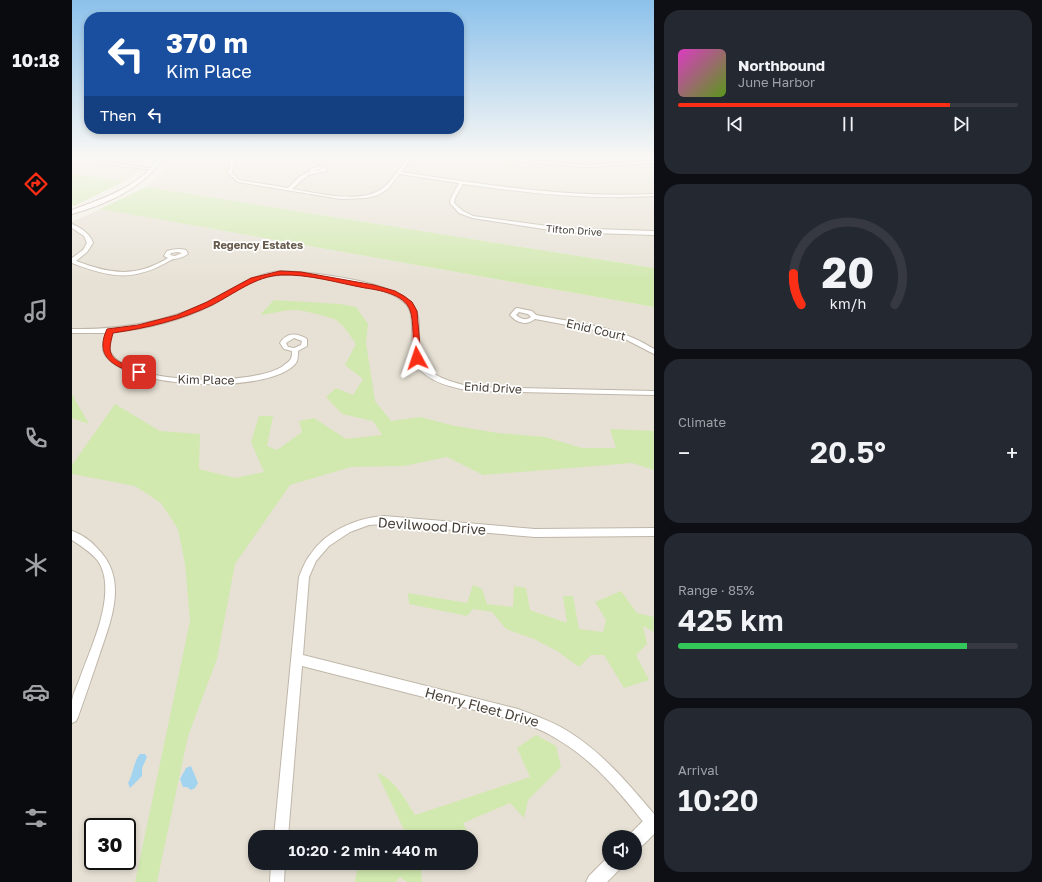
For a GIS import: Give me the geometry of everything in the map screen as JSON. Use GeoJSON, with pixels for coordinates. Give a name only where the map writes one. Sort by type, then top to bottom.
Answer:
{"type":"FeatureCollection","features":[{"type":"Feature","properties":{"kind":"street"},"geometry":{"type":"LineString","coordinates":[[72,212],[99,200]]}},
{"type":"Feature","properties":{"kind":"street","name":"Tifton Drive"},"geometry":{"type":"LineString","coordinates":[[453,200],[452,203],[461,212],[472,217],[563,230],[654,233]]}},
{"type":"Feature","properties":{"kind":"street"},"geometry":{"type":"LineString","coordinates":[[72,226],[87,234],[90,238],[87,249],[72,261]]}},
{"type":"Feature","properties":{"kind":"street"},"geometry":{"type":"LineString","coordinates":[[72,261],[104,272],[121,274],[153,268],[171,258]]}},
{"type":"Feature","properties":{"kind":"street","name":"Enid Drive"},"geometry":{"type":"LineString","coordinates":[[72,331],[110,331],[139,327],[179,316],[210,304],[262,277],[280,273],[301,274],[383,289],[402,298],[414,311],[416,353],[420,363],[429,373],[448,383],[473,389],[654,393]]}},
{"type":"Feature","properties":{"kind":"street","name":"Enid Court"},"geometry":{"type":"LineString","coordinates":[[534,317],[624,336],[646,346],[654,352]]}},
{"type":"Feature","properties":{"kind":"street","name":"Kim Place"},"geometry":{"type":"LineString","coordinates":[[110,331],[106,349],[109,356],[116,364],[139,372],[186,382],[253,380],[277,374],[288,366],[295,358],[295,350]]}},
{"type":"Feature","properties":{"kind":"street","name":"Devilwood Drive"},"geometry":{"type":"LineString","coordinates":[[282,830],[304,577],[308,567],[326,543],[336,535],[357,524],[384,520],[521,532],[654,532]]}},
{"type":"Feature","properties":{"kind":"street"},"geometry":{"type":"LineString","coordinates":[[72,535],[94,548],[102,558],[108,571],[111,584],[108,610],[72,717]]}},
{"type":"Feature","properties":{"kind":"street","name":"Henry Fleet Drive"},"geometry":{"type":"LineString","coordinates":[[297,659],[518,715],[549,726],[577,744],[610,772],[654,823]]}},
{"type":"Feature","properties":{"kind":"street"},"geometry":{"type":"LineString","coordinates":[[642,834],[654,823]]}},
{"type":"Feature","properties":{"kind":"street"},"geometry":{"type":"LineString","coordinates":[[277,882],[278,870]]}},
{"type":"Feature","properties":{"kind":"street"},"geometry":{"type":"LineString","coordinates":[[595,882],[607,870]]}},
{"type":"Feature","properties":{"kind":"shaded area"},"geometry":{"type":"Polygon","coordinates":[[[229,200],[654,200],[654,268],[229,200]]]}},
{"type":"Feature","properties":{"kind":"shaded area"},"geometry":{"type":"Polygon","coordinates":[[[101,209],[654,307],[654,882],[72,882],[72,222],[101,209]]]}},
{"type":"Feature","properties":{"kind":"green space"},"geometry":{"type":"Polygon","coordinates":[[[72,200],[86,200],[74,206],[72,205],[72,200]]]}},
{"type":"Feature","properties":{"kind":"green space"},"geometry":{"type":"Polygon","coordinates":[[[118,200],[229,200],[654,268],[654,307],[100,209],[118,200]]]}},
{"type":"Feature","properties":{"kind":"green space"},"geometry":{"type":"Polygon","coordinates":[[[274,300],[340,304],[356,307],[368,324],[366,343],[375,401],[391,421],[420,417],[455,426],[498,433],[545,437],[582,448],[616,448],[610,429],[654,431],[654,470],[632,463],[483,475],[447,457],[404,466],[351,467],[290,485],[235,564],[217,659],[188,736],[157,882],[135,882],[190,621],[185,564],[178,529],[161,503],[135,486],[72,474],[72,465],[115,404],[160,431],[200,434],[199,469],[235,478],[264,472],[251,442],[259,416],[273,416],[267,446],[277,450],[302,432],[299,421],[314,418],[346,439],[382,435],[373,421],[342,414],[326,397],[336,388],[353,395],[363,379],[345,365],[356,344],[345,328],[332,318],[301,311],[291,310],[260,315],[274,300]]]}},
{"type":"Feature","properties":{"kind":"green space"},"geometry":{"type":"Polygon","coordinates":[[[72,395],[73,396],[89,424],[72,418],[72,395]]]}},
{"type":"Feature","properties":{"kind":"green space"},"geometry":{"type":"Polygon","coordinates":[[[473,585],[482,589],[487,604],[513,607],[514,586],[526,588],[530,610],[567,623],[563,596],[573,596],[579,629],[603,632],[606,620],[595,602],[621,591],[637,613],[654,617],[654,632],[643,626],[647,644],[636,655],[649,680],[624,688],[604,655],[591,655],[579,667],[557,651],[534,639],[506,629],[492,612],[473,609],[467,616],[409,604],[408,593],[467,603],[473,585]]]}},
{"type":"Feature","properties":{"kind":"green space"},"geometry":{"type":"Polygon","coordinates":[[[536,735],[556,746],[561,767],[528,800],[524,818],[510,803],[463,823],[466,830],[404,830],[377,773],[389,779],[404,797],[415,815],[530,777],[517,748],[536,735]]]}},
{"type":"Feature","properties":{"kind":"green space"},"geometry":{"type":"Polygon","coordinates":[[[357,870],[422,870],[421,871],[422,882],[407,882],[400,877],[396,882],[355,882],[357,870]]]}},
{"type":"Feature","properties":{"kind":"water"},"geometry":{"type":"Polygon","coordinates":[[[140,754],[145,754],[147,757],[142,768],[142,776],[130,788],[128,783],[136,760],[140,754]]]}},
{"type":"Feature","properties":{"kind":"water"},"geometry":{"type":"Polygon","coordinates":[[[191,766],[198,783],[195,788],[191,790],[187,787],[183,787],[180,779],[186,768],[191,766]]]}},
{"type":"Feature","properties":{"kind":"district","name":"Regency Estates"},"geometry":{"type":"Point","coordinates":[258,245]}},
{"type":"Feature","properties":{"kind":"route"},"geometry":{"type":"LineString","coordinates":[[139,372],[116,364],[109,356],[106,349],[110,331],[139,327],[179,316],[210,304],[253,280],[271,274],[280,273],[312,275],[374,287],[392,292],[402,298],[414,311],[417,358]]}}]}
